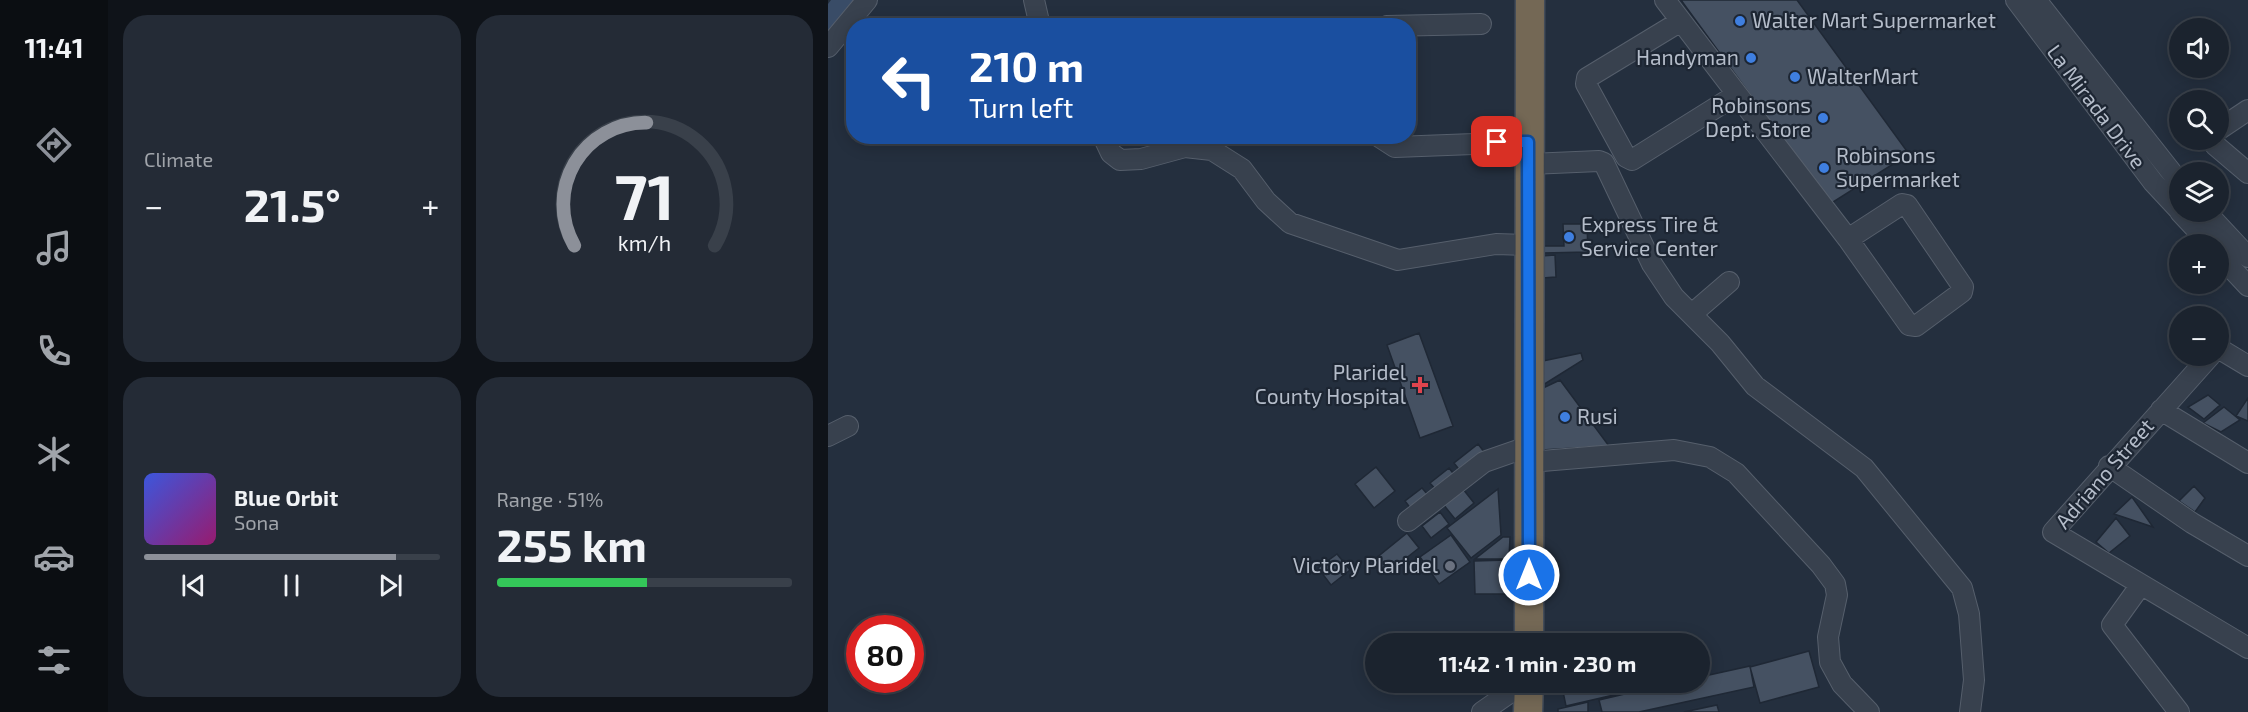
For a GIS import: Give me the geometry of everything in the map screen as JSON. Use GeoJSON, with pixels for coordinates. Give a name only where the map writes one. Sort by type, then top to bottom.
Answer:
{"type":"FeatureCollection","features":[{"type":"Feature","properties":{"kind":"highway"},"geometry":{"type":"LineString","coordinates":[[1529,633],[1530,0]]}},
{"type":"Feature","properties":{"kind":"highway"},"geometry":{"type":"LineString","coordinates":[[1527,693],[1528,712]]}},
{"type":"Feature","properties":{"kind":"street"},"geometry":{"type":"LineString","coordinates":[[852,18],[867,0]]}},
{"type":"Feature","properties":{"kind":"street"},"geometry":{"type":"LineString","coordinates":[[1034,0],[1038,18]]}},
{"type":"Feature","properties":{"kind":"street"},"geometry":{"type":"LineString","coordinates":[[1665,0],[1848,239],[1909,325],[1916,326],[1962,292],[1963,287],[1907,205],[1902,204],[1848,239]]}},
{"type":"Feature","properties":{"kind":"street","name":"La Mirada Drive"},"geometry":{"type":"LineString","coordinates":[[2024,1],[2127,132],[2169,172]]}},
{"type":"Feature","properties":{"kind":"street"},"geometry":{"type":"LineString","coordinates":[[1681,21],[1587,78],[1586,84],[1626,157],[1632,160],[1736,94]]}},
{"type":"Feature","properties":{"kind":"street"},"geometry":{"type":"LineString","coordinates":[[1416,25],[1480,24]]}},
{"type":"Feature","properties":{"kind":"street"},"geometry":{"type":"LineString","coordinates":[[828,47],[846,25]]}},
{"type":"Feature","properties":{"kind":"street"},"geometry":{"type":"LineString","coordinates":[[2229,123],[2248,110]]}},
{"type":"Feature","properties":{"kind":"street","name":"La Mirada Drive"},"geometry":{"type":"LineString","coordinates":[[2127,132],[2153,182],[2169,199]]}},
{"type":"Feature","properties":{"kind":"street"},"geometry":{"type":"LineString","coordinates":[[1107,144],[1111,153],[1120,160],[1141,159],[1185,147],[1212,150],[1242,170],[1266,201],[1290,223],[1398,260],[1496,244],[1530,245]]}},
{"type":"Feature","properties":{"kind":"street"},"geometry":{"type":"LineString","coordinates":[[1390,144],[1395,147],[1529,153],[1599,160],[1604,163],[1652,264],[1674,297],[1693,313],[1755,386],[1864,468],[1962,588],[1969,614],[1974,669],[1971,712]]}},
{"type":"Feature","properties":{"kind":"street"},"geometry":{"type":"LineString","coordinates":[[2221,150],[2248,173]]}},
{"type":"Feature","properties":{"kind":"street","name":"La Mirada Drive"},"geometry":{"type":"LineString","coordinates":[[2190,222],[2201,234]]}},
{"type":"Feature","properties":{"kind":"street"},"geometry":{"type":"LineString","coordinates":[[2215,222],[2248,257]]}},
{"type":"Feature","properties":{"kind":"street"},"geometry":{"type":"LineString","coordinates":[[2229,266],[2248,286]]}},
{"type":"Feature","properties":{"kind":"street"},"geometry":{"type":"LineString","coordinates":[[1693,313],[1729,282]]}},
{"type":"Feature","properties":{"kind":"street"},"geometry":{"type":"LineString","coordinates":[[2229,355],[2248,366]]}},
{"type":"Feature","properties":{"kind":"street","name":"Adriano Street"},"geometry":{"type":"LineString","coordinates":[[2201,366],[2109,466],[2053,532],[2248,648]]}},
{"type":"Feature","properties":{"kind":"street"},"geometry":{"type":"LineString","coordinates":[[2161,410],[2248,463]]}},
{"type":"Feature","properties":{"kind":"street"},"geometry":{"type":"LineString","coordinates":[[828,436],[848,426]]}},
{"type":"Feature","properties":{"kind":"street"},"geometry":{"type":"LineString","coordinates":[[1408,521],[1484,462],[1530,454],[1674,450],[1710,458],[1736,473],[1821,565],[1835,584],[1837,595],[1828,637],[1830,662],[1842,684],[1869,712]]}},
{"type":"Feature","properties":{"kind":"street"},"geometry":{"type":"LineString","coordinates":[[2109,466],[2192,523],[2248,556]]}},
{"type":"Feature","properties":{"kind":"street"},"geometry":{"type":"LineString","coordinates":[[2140,585],[2112,625],[2179,712]]}},
{"type":"Feature","properties":{"kind":"street"},"geometry":{"type":"LineString","coordinates":[[1482,712],[1510,693]]}},
{"type":"Feature","properties":{"kind":"building","name":"WalterMart"},"geometry":{"type":"Polygon","coordinates":[[[1681,0],[1797,0],[1909,154],[1830,204],[1681,0]]]}},
{"type":"Feature","properties":{"kind":"building"},"geometry":{"type":"Polygon","coordinates":[[[1563,224],[1587,224],[1588,252],[1543,253],[1543,246],[1564,246],[1563,224]]]}},
{"type":"Feature","properties":{"kind":"building"},"geometry":{"type":"Polygon","coordinates":[[[1555,255],[1556,277],[1542,278],[1541,256],[1555,255]]]}},
{"type":"Feature","properties":{"kind":"building","name":"Plaridel County Hospital"},"geometry":{"type":"Polygon","coordinates":[[[1419,333],[1453,426],[1420,438],[1387,345],[1419,333]]]}},
{"type":"Feature","properties":{"kind":"building"},"geometry":{"type":"Polygon","coordinates":[[[1581,353],[1583,360],[1543,385],[1538,362],[1581,353]]]}},
{"type":"Feature","properties":{"kind":"building","name":"Rusi"},"geometry":{"type":"Polygon","coordinates":[[[1560,380],[1609,446],[1542,450],[1543,388],[1560,380]]]}},
{"type":"Feature","properties":{"kind":"building"},"geometry":{"type":"Polygon","coordinates":[[[2208,395],[2220,405],[2204,419],[2188,407],[2208,395]]]}},
{"type":"Feature","properties":{"kind":"building"},"geometry":{"type":"Polygon","coordinates":[[[2248,398],[2248,421],[2236,416],[2248,398]]]}},
{"type":"Feature","properties":{"kind":"building"},"geometry":{"type":"Polygon","coordinates":[[[2224,407],[2240,420],[2221,432],[2203,423],[2224,407]]]}},
{"type":"Feature","properties":{"kind":"building"},"geometry":{"type":"Polygon","coordinates":[[[1478,444],[1485,453],[1461,472],[1454,463],[1478,444]]]}},
{"type":"Feature","properties":{"kind":"building"},"geometry":{"type":"Polygon","coordinates":[[[1376,467],[1395,491],[1374,508],[1355,484],[1376,467]]]}},
{"type":"Feature","properties":{"kind":"building"},"geometry":{"type":"Polygon","coordinates":[[[1449,468],[1456,477],[1437,491],[1430,483],[1449,468]]]}},
{"type":"Feature","properties":{"kind":"building"},"geometry":{"type":"Polygon","coordinates":[[[2194,486],[2205,498],[2195,512],[2179,501],[2194,486]]]}},
{"type":"Feature","properties":{"kind":"building"},"geometry":{"type":"Polygon","coordinates":[[[1422,488],[1428,495],[1411,509],[1405,501],[1422,488]]]}},
{"type":"Feature","properties":{"kind":"building"},"geometry":{"type":"Polygon","coordinates":[[[1463,489],[1474,503],[1455,519],[1443,504],[1463,489]]]}},
{"type":"Feature","properties":{"kind":"building"},"geometry":{"type":"Polygon","coordinates":[[[1498,489],[1501,535],[1471,558],[1447,528],[1498,489]]]}},
{"type":"Feature","properties":{"kind":"building"},"geometry":{"type":"Polygon","coordinates":[[[2132,497],[2153,527],[2114,514],[2132,497]]]}},
{"type":"Feature","properties":{"kind":"building"},"geometry":{"type":"Polygon","coordinates":[[[1440,512],[1449,524],[1431,538],[1422,526],[1440,512]]]}},
{"type":"Feature","properties":{"kind":"building"},"geometry":{"type":"Polygon","coordinates":[[[2116,518],[2130,536],[2109,553],[2096,542],[2116,518]]]}},
{"type":"Feature","properties":{"kind":"building"},"geometry":{"type":"Polygon","coordinates":[[[1407,533],[1419,548],[1386,574],[1375,559],[1407,533]]]}},
{"type":"Feature","properties":{"kind":"building"},"geometry":{"type":"Polygon","coordinates":[[[1451,535],[1470,562],[1439,584],[1420,557],[1451,535]]]}},
{"type":"Feature","properties":{"kind":"building"},"geometry":{"type":"Polygon","coordinates":[[[1503,537],[1510,537],[1509,559],[1475,559],[1503,537]]]}},
{"type":"Feature","properties":{"kind":"building"},"geometry":{"type":"Polygon","coordinates":[[[1337,554],[1350,570],[1331,585],[1318,568],[1337,554]]]}},
{"type":"Feature","properties":{"kind":"building"},"geometry":{"type":"Polygon","coordinates":[[[1509,560],[1510,594],[1475,594],[1474,561],[1509,560]]]}},
{"type":"Feature","properties":{"kind":"building"},"geometry":{"type":"Polygon","coordinates":[[[1809,651],[1819,687],[1760,703],[1750,667],[1809,651]]]}},
{"type":"Feature","properties":{"kind":"building"},"geometry":{"type":"Polygon","coordinates":[[[1750,666],[1754,687],[1639,712],[1602,712],[1599,700],[1629,693],[1710,693],[1710,675],[1750,666]]]}},
{"type":"Feature","properties":{"kind":"building"},"geometry":{"type":"Polygon","coordinates":[[[1563,693],[1622,693],[1566,706],[1563,693]]]}},
{"type":"Feature","properties":{"kind":"building"},"geometry":{"type":"Polygon","coordinates":[[[1588,702],[1588,712],[1558,712],[1558,709],[1588,702]]]}},
{"type":"Feature","properties":{"kind":"building"},"geometry":{"type":"Polygon","coordinates":[[[1717,705],[1719,712],[1684,712],[1717,705]]]}},
{"type":"Feature","properties":{"kind":"waterway"},"geometry":{"type":"LineString","coordinates":[[828,24],[846,0]]}},
{"type":"Feature","properties":{"kind":"place","name":"Walter Mart Supermarket"},"geometry":{"type":"Point","coordinates":[1740,21]}},
{"type":"Feature","properties":{"kind":"place","name":"Handyman"},"geometry":{"type":"Point","coordinates":[1751,58]}},
{"type":"Feature","properties":{"kind":"place","name":"WalterMart"},"geometry":{"type":"Point","coordinates":[1795,77]}},
{"type":"Feature","properties":{"kind":"place","name":"Robinsons Dept. Store"},"geometry":{"type":"Point","coordinates":[1823,118]}},
{"type":"Feature","properties":{"kind":"place","name":"Robinsons Supermarket"},"geometry":{"type":"Point","coordinates":[1824,168]}},
{"type":"Feature","properties":{"kind":"place","name":"Express Tire & Service Center"},"geometry":{"type":"Point","coordinates":[1569,237]}},
{"type":"Feature","properties":{"kind":"place","name":"Plaridel County Hospital"},"geometry":{"type":"Point","coordinates":[1420,385]}},
{"type":"Feature","properties":{"kind":"place","name":"Rusi"},"geometry":{"type":"Point","coordinates":[1565,417]}},
{"type":"Feature","properties":{"kind":"place","name":"Victory Plaridel"},"geometry":{"type":"Point","coordinates":[1450,566]}},
{"type":"Feature","properties":{"kind":"route"},"geometry":{"type":"LineString","coordinates":[[1497,142],[1528,142],[1530,164],[1529,575]]}}]}
